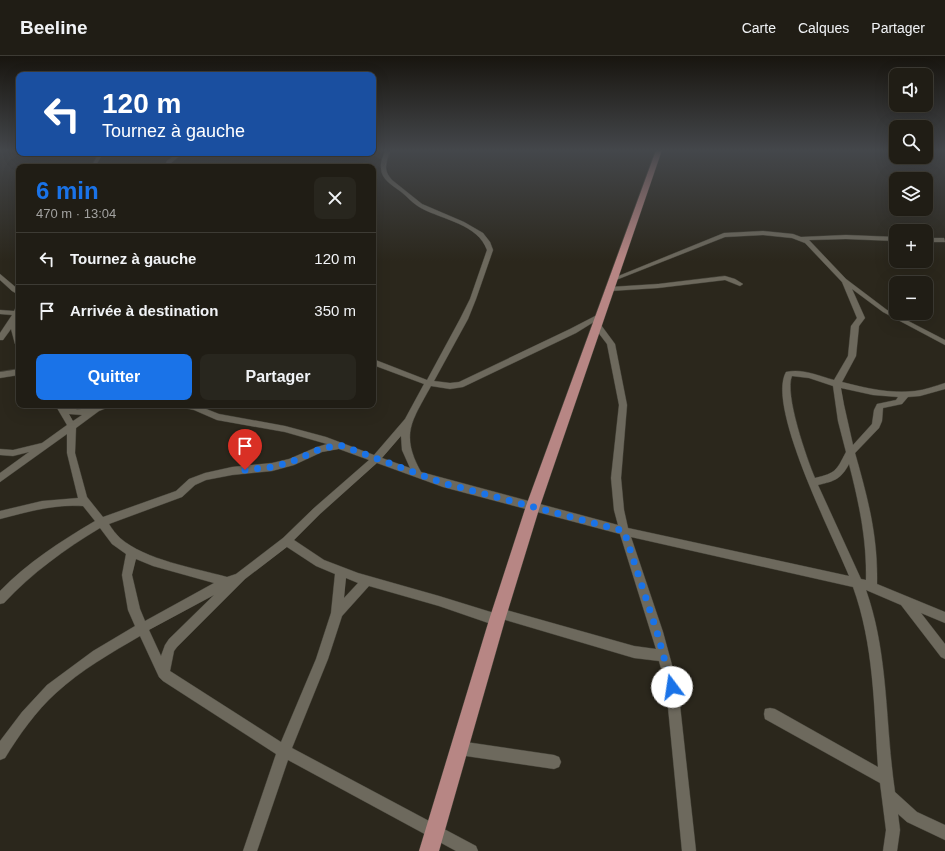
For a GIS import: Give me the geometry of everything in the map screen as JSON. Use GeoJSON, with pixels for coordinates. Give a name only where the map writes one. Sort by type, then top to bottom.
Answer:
{"type":"FeatureCollection","features":[{"type":"Feature","properties":{"kind":"main road"},"geometry":{"type":"LineString","coordinates":[[429,851],[498,616],[533,506],[646,187]]}},
{"type":"Feature","properties":{"kind":"street"},"geometry":{"type":"LineString","coordinates":[[163,673],[169,649],[173,643],[241,576],[288,541],[317,511],[376,459],[408,421],[428,382],[464,320],[490,250],[489,244],[474,230],[422,207],[398,187]]}},
{"type":"Feature","properties":{"kind":"street"},"geometry":{"type":"LineString","coordinates":[[612,284],[716,237],[724,235],[763,233],[802,239],[846,237],[889,239]]}},
{"type":"Feature","properties":{"kind":"street"},"geometry":{"type":"LineString","coordinates":[[802,239],[825,258],[844,280],[884,311],[945,343]]}},
{"type":"Feature","properties":{"kind":"street"},"geometry":{"type":"LineString","coordinates":[[933,240],[944,240]]}},
{"type":"Feature","properties":{"kind":"street"},"geometry":{"type":"LineString","coordinates":[[1,278],[16,291]]}},
{"type":"Feature","properties":{"kind":"street"},"geometry":{"type":"LineString","coordinates":[[612,284],[658,286],[725,278],[740,284]]}},
{"type":"Feature","properties":{"kind":"street"},"geometry":{"type":"LineString","coordinates":[[844,280],[851,296],[859,308],[861,318],[854,326],[856,331],[852,357],[837,384],[839,409],[867,517],[872,555],[871,587]]}},
{"type":"Feature","properties":{"kind":"street"},"geometry":{"type":"LineString","coordinates":[[0,312],[16,309]]}},
{"type":"Feature","properties":{"kind":"street"},"geometry":{"type":"LineString","coordinates":[[0,338],[16,313]]}},
{"type":"Feature","properties":{"kind":"street"},"geometry":{"type":"LineString","coordinates":[[12,321],[16,334]]}},
{"type":"Feature","properties":{"kind":"street"},"geometry":{"type":"LineString","coordinates":[[376,363],[405,376],[447,387],[460,385],[599,321],[611,344],[624,405],[616,478],[619,510],[624,531],[664,656],[672,687],[689,851]]}},
{"type":"Feature","properties":{"kind":"street"},"geometry":{"type":"LineString","coordinates":[[0,375],[16,372]]}},
{"type":"Feature","properties":{"kind":"street"},"geometry":{"type":"LineString","coordinates":[[890,851],[893,830],[887,794],[878,684],[871,628],[857,582],[805,466],[792,424],[785,385],[786,378],[790,374],[795,373],[808,375],[860,390],[905,395],[929,391],[945,386]]}},
{"type":"Feature","properties":{"kind":"street"},"geometry":{"type":"LineString","coordinates":[[813,482],[831,478],[840,472],[850,453],[876,426],[880,406],[899,402],[905,395]]}},
{"type":"Feature","properties":{"kind":"street"},"geometry":{"type":"LineString","coordinates":[[63,408],[72,426],[71,453],[85,502],[116,541],[132,552],[154,561],[227,582]]}},
{"type":"Feature","properties":{"kind":"street"},"geometry":{"type":"LineString","coordinates":[[64,408],[70,413],[96,409]]}},
{"type":"Feature","properties":{"kind":"street"},"geometry":{"type":"LineString","coordinates":[[192,408],[217,417],[285,429],[323,439],[443,483],[624,531],[857,582],[945,618]]}},
{"type":"Feature","properties":{"kind":"street"},"geometry":{"type":"LineString","coordinates":[[0,478],[96,409]]}},
{"type":"Feature","properties":{"kind":"street"},"geometry":{"type":"LineString","coordinates":[[408,421],[404,439],[408,456],[418,475]]}},
{"type":"Feature","properties":{"kind":"street"},"geometry":{"type":"LineString","coordinates":[[0,452],[13,453],[45,445]]}},
{"type":"Feature","properties":{"kind":"street"},"geometry":{"type":"LineString","coordinates":[[0,599],[18,580],[71,540],[102,522],[178,494],[192,482],[205,477],[232,471],[272,467],[291,462],[320,449],[340,445]]}},
{"type":"Feature","properties":{"kind":"street"},"geometry":{"type":"LineString","coordinates":[[0,515],[19,510],[74,501],[85,502]]}},
{"type":"Feature","properties":{"kind":"street"},"geometry":{"type":"LineString","coordinates":[[288,541],[320,563],[367,581],[634,652],[664,656]]}},
{"type":"Feature","properties":{"kind":"street"},"geometry":{"type":"LineString","coordinates":[[132,552],[127,575],[134,610],[163,673],[167,678],[284,751],[435,830],[471,851]]}},
{"type":"Feature","properties":{"kind":"street"},"geometry":{"type":"LineString","coordinates":[[250,851],[284,751],[322,659],[337,613],[341,571]]}},
{"type":"Feature","properties":{"kind":"street"},"geometry":{"type":"LineString","coordinates":[[0,754],[30,713],[57,684],[113,646],[227,582],[241,576]]}},
{"type":"Feature","properties":{"kind":"street"},"geometry":{"type":"LineString","coordinates":[[337,613],[367,581]]}},
{"type":"Feature","properties":{"kind":"street"},"geometry":{"type":"LineString","coordinates":[[904,601],[945,653]]}},
{"type":"Feature","properties":{"kind":"street"},"geometry":{"type":"LineString","coordinates":[[770,714],[886,779]]}},
{"type":"Feature","properties":{"kind":"street"},"geometry":{"type":"LineString","coordinates":[[459,748],[554,762]]}},
{"type":"Feature","properties":{"kind":"street"},"geometry":{"type":"LineString","coordinates":[[887,794],[912,817],[945,833]]}},
{"type":"Feature","properties":{"kind":"route"},"geometry":{"type":"LineString","coordinates":[[245,470],[272,467],[291,462],[320,449],[340,445],[443,483],[624,531],[657,632],[672,687]]}}]}
